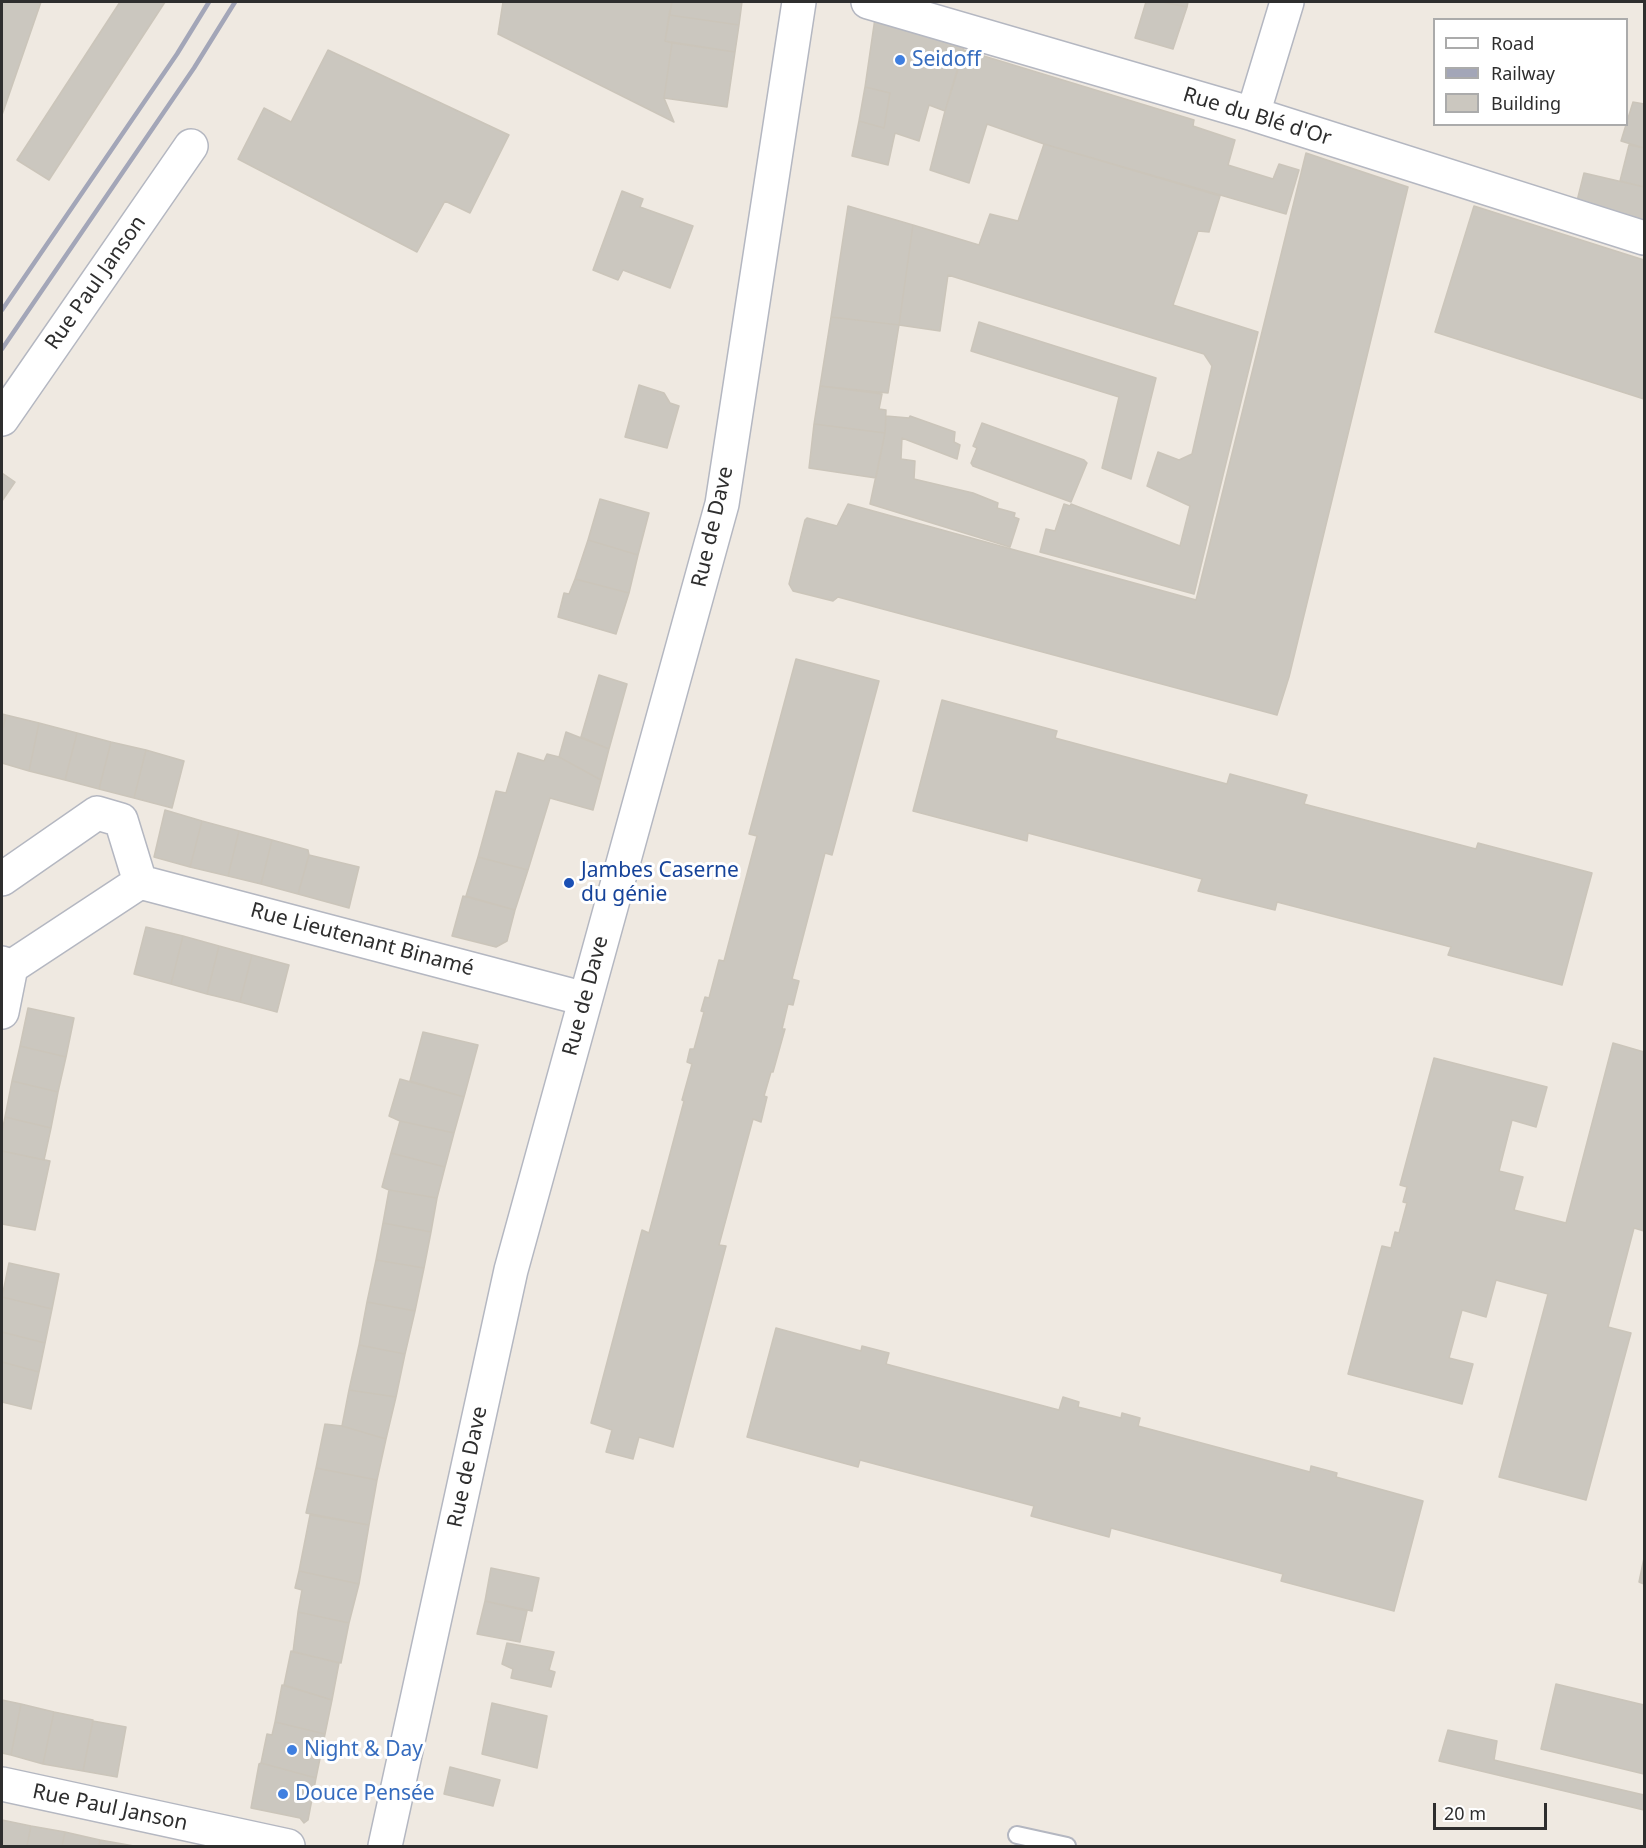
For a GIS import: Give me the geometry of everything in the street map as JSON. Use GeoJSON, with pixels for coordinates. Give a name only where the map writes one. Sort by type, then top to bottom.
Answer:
{"type":"FeatureCollection","features":[{"type":"Feature","properties":{"kind":"street","name":"Rue de Dave"},"geometry":{"type":"LineString","coordinates":[[384,1846],[511,1270],[722,504],[799,2]]}},
{"type":"Feature","properties":{"kind":"street","name":"Rue du Blé d'Or"},"geometry":{"type":"LineString","coordinates":[[868,2],[1253,114],[1644,238]]}},
{"type":"Feature","properties":{"kind":"street"},"geometry":{"type":"LineString","coordinates":[[1253,114],[1287,2]]}},
{"type":"Feature","properties":{"kind":"street","name":"Rue Paul Janson"},"geometry":{"type":"LineString","coordinates":[[2,419],[191,146]]}},
{"type":"Feature","properties":{"kind":"street"},"geometry":{"type":"LineString","coordinates":[[2,879],[96,813],[121,820],[140,882],[6,965],[2,1012]]}},
{"type":"Feature","properties":{"kind":"street","name":"Rue Lieutenant Binamé"},"geometry":{"type":"LineString","coordinates":[[140,882],[585,999]]}},
{"type":"Feature","properties":{"kind":"street","name":"Rue Paul Janson"},"geometry":{"type":"LineString","coordinates":[[2,1784],[288,1846]]}},
{"type":"Feature","properties":{"kind":"lane"},"geometry":{"type":"LineString","coordinates":[[1017,1835],[1067,1846]]}},
{"type":"Feature","properties":{"kind":"building"},"geometry":{"type":"Polygon","coordinates":[[[2,2],[41,2],[2,115],[2,2]]]}},
{"type":"Feature","properties":{"kind":"building"},"geometry":{"type":"Polygon","coordinates":[[[120,2],[165,2],[49,180],[17,160],[120,2]]]}},
{"type":"Feature","properties":{"kind":"building"},"geometry":{"type":"Polygon","coordinates":[[[503,2],[672,2],[665,41],[672,43],[664,98],[674,122],[498,34],[503,2]]]}},
{"type":"Feature","properties":{"kind":"building"},"geometry":{"type":"Polygon","coordinates":[[[672,2],[742,2],[739,25],[669,15],[672,2]]]}},
{"type":"Feature","properties":{"kind":"building"},"geometry":{"type":"Polygon","coordinates":[[[1146,2],[1162,2],[1187,7],[1173,49],[1135,38],[1146,2]]]}},
{"type":"Feature","properties":{"kind":"building"},"geometry":{"type":"Polygon","coordinates":[[[1162,2],[1188,2],[1187,7],[1162,2]]]}},
{"type":"Feature","properties":{"kind":"building"},"geometry":{"type":"Polygon","coordinates":[[[669,15],[739,25],[735,52],[665,41],[669,15]]]}},
{"type":"Feature","properties":{"kind":"building"},"geometry":{"type":"Polygon","coordinates":[[[875,18],[964,47],[945,111],[929,105],[919,141],[895,133],[888,165],[852,156],[859,121],[884,128],[890,93],[865,87],[875,18]]]}},
{"type":"Feature","properties":{"kind":"building"},"geometry":{"type":"Polygon","coordinates":[[[672,43],[735,52],[727,107],[664,98],[672,43]]]}},
{"type":"Feature","properties":{"kind":"building"},"geometry":{"type":"Polygon","coordinates":[[[328,50],[509,135],[470,213],[445,201],[417,252],[238,159],[264,108],[291,122],[328,50]]]}},
{"type":"Feature","properties":{"kind":"building"},"geometry":{"type":"Polygon","coordinates":[[[964,50],[1194,120],[1193,126],[1235,140],[1228,165],[1273,179],[1279,164],[1299,170],[1286,214],[1044,144],[987,124],[969,183],[930,170],[964,50]]]}},
{"type":"Feature","properties":{"kind":"building"},"geometry":{"type":"Polygon","coordinates":[[[865,87],[890,93],[884,128],[859,121],[865,87]]]}},
{"type":"Feature","properties":{"kind":"building"},"geometry":{"type":"Polygon","coordinates":[[[1633,102],[1644,104],[1644,148],[1621,141],[1626,126],[1628,126],[1633,102]]]}},
{"type":"Feature","properties":{"kind":"building"},"geometry":{"type":"Polygon","coordinates":[[[1044,144],[1220,196],[1209,232],[1198,231],[1173,305],[1258,332],[1194,594],[1040,552],[1046,529],[1055,531],[1064,504],[1070,506],[1071,504],[1180,546],[1190,506],[1147,486],[1158,452],[1179,460],[1192,454],[1212,366],[1204,354],[948,275],[940,331],[899,325],[913,225],[979,245],[990,214],[1018,221],[1044,144]]]}},
{"type":"Feature","properties":{"kind":"building"},"geometry":{"type":"Polygon","coordinates":[[[1629,145],[1644,148],[1644,187],[1620,181],[1629,145]]]}},
{"type":"Feature","properties":{"kind":"building"},"geometry":{"type":"Polygon","coordinates":[[[1306,153],[1408,187],[1289,677],[1277,715],[838,597],[833,601],[793,591],[789,584],[805,520],[807,518],[837,526],[848,504],[1196,600],[1306,153]]]}},
{"type":"Feature","properties":{"kind":"building"},"geometry":{"type":"Polygon","coordinates":[[[1584,173],[1644,187],[1644,223],[1576,205],[1584,173]]]}},
{"type":"Feature","properties":{"kind":"building"},"geometry":{"type":"Polygon","coordinates":[[[622,191],[643,199],[640,207],[693,226],[670,288],[623,270],[618,280],[593,270],[622,191]]]}},
{"type":"Feature","properties":{"kind":"building"},"geometry":{"type":"Polygon","coordinates":[[[848,206],[913,225],[899,325],[831,317],[848,206]]]}},
{"type":"Feature","properties":{"kind":"building"},"geometry":{"type":"Polygon","coordinates":[[[1474,206],[1644,260],[1644,399],[1435,332],[1474,206]]]}},
{"type":"Feature","properties":{"kind":"building"},"geometry":{"type":"Polygon","coordinates":[[[831,317],[899,325],[888,393],[820,386],[831,317]]]}},
{"type":"Feature","properties":{"kind":"building"},"geometry":{"type":"Polygon","coordinates":[[[979,322],[1156,378],[1131,479],[1102,468],[1119,397],[971,351],[979,322]]]}},
{"type":"Feature","properties":{"kind":"building"},"geometry":{"type":"Polygon","coordinates":[[[639,385],[664,393],[670,403],[679,406],[667,448],[625,437],[639,385]]]}},
{"type":"Feature","properties":{"kind":"building"},"geometry":{"type":"Polygon","coordinates":[[[820,386],[882,394],[879,409],[886,410],[885,433],[814,424],[820,386]]]}},
{"type":"Feature","properties":{"kind":"building"},"geometry":{"type":"Polygon","coordinates":[[[886,416],[909,418],[910,416],[955,432],[954,442],[960,445],[957,459],[902,438],[901,459],[915,461],[914,479],[973,493],[998,503],[997,508],[1015,513],[1014,517],[1019,519],[1010,547],[870,504],[885,433],[886,416]]]}},
{"type":"Feature","properties":{"kind":"building"},"geometry":{"type":"Polygon","coordinates":[[[982,423],[1084,460],[1087,463],[1071,502],[973,466],[971,463],[977,448],[973,446],[982,423]]]}},
{"type":"Feature","properties":{"kind":"building"},"geometry":{"type":"Polygon","coordinates":[[[814,424],[885,433],[876,478],[809,468],[814,424]]]}},
{"type":"Feature","properties":{"kind":"building"},"geometry":{"type":"Polygon","coordinates":[[[2,473],[15,482],[2,501],[2,473]]]}},
{"type":"Feature","properties":{"kind":"building"},"geometry":{"type":"Polygon","coordinates":[[[600,499],[649,513],[638,555],[588,540],[600,499]]]}},
{"type":"Feature","properties":{"kind":"building"},"geometry":{"type":"Polygon","coordinates":[[[588,540],[638,555],[629,593],[575,579],[588,540]]]}},
{"type":"Feature","properties":{"kind":"building"},"geometry":{"type":"Polygon","coordinates":[[[575,579],[629,593],[616,634],[558,617],[564,593],[569,594],[575,579]]]}},
{"type":"Feature","properties":{"kind":"building"},"geometry":{"type":"Polygon","coordinates":[[[796,659],[879,681],[832,855],[825,853],[792,979],[799,981],[793,1005],[788,1004],[782,1029],[785,1029],[764,1096],[767,1097],[761,1122],[753,1119],[719,1245],[726,1246],[673,1447],[639,1437],[633,1459],[606,1452],[612,1430],[591,1423],[642,1230],[649,1233],[684,1101],[682,1100],[692,1064],[687,1062],[690,1049],[694,1049],[704,1012],[701,1011],[705,997],[709,998],[719,960],[724,961],[757,836],[749,834],[796,659]]]}},
{"type":"Feature","properties":{"kind":"building"},"geometry":{"type":"Polygon","coordinates":[[[599,675],[627,684],[609,749],[581,737],[599,675]]]}},
{"type":"Feature","properties":{"kind":"building"},"geometry":{"type":"Polygon","coordinates":[[[942,700],[1057,731],[1055,738],[1227,784],[1230,774],[1307,795],[1304,804],[1476,849],[1478,843],[1592,873],[1562,985],[1448,955],[1451,947],[1277,902],[1275,910],[1198,891],[1202,879],[1028,833],[1027,841],[913,811],[942,700]]]}},
{"type":"Feature","properties":{"kind":"building"},"geometry":{"type":"Polygon","coordinates":[[[2,714],[6,715],[2,732],[2,714]]]}},
{"type":"Feature","properties":{"kind":"building"},"geometry":{"type":"Polygon","coordinates":[[[6,715],[39,723],[29,771],[2,763],[2,732],[6,715]]]}},
{"type":"Feature","properties":{"kind":"building"},"geometry":{"type":"Polygon","coordinates":[[[39,723],[77,733],[65,780],[29,771],[39,723]]]}},
{"type":"Feature","properties":{"kind":"building"},"geometry":{"type":"Polygon","coordinates":[[[566,732],[609,749],[601,780],[559,757],[566,732]]]}},
{"type":"Feature","properties":{"kind":"building"},"geometry":{"type":"Polygon","coordinates":[[[77,733],[111,742],[99,789],[65,780],[77,733]]]}},
{"type":"Feature","properties":{"kind":"building"},"geometry":{"type":"Polygon","coordinates":[[[111,742],[146,750],[134,798],[99,789],[111,742]]]}},
{"type":"Feature","properties":{"kind":"building"},"geometry":{"type":"Polygon","coordinates":[[[146,750],[184,761],[172,808],[134,798],[146,750]]]}},
{"type":"Feature","properties":{"kind":"building"},"geometry":{"type":"Polygon","coordinates":[[[518,753],[544,761],[547,754],[559,757],[601,780],[593,810],[550,798],[528,870],[478,857],[496,791],[506,793],[518,753]]]}},
{"type":"Feature","properties":{"kind":"building"},"geometry":{"type":"Polygon","coordinates":[[[165,810],[202,821],[190,867],[154,857],[165,810]]]}},
{"type":"Feature","properties":{"kind":"building"},"geometry":{"type":"Polygon","coordinates":[[[202,821],[239,831],[228,876],[190,867],[202,821]]]}},
{"type":"Feature","properties":{"kind":"building"},"geometry":{"type":"Polygon","coordinates":[[[239,831],[272,840],[261,884],[228,876],[239,831]]]}},
{"type":"Feature","properties":{"kind":"building"},"geometry":{"type":"Polygon","coordinates":[[[272,840],[308,850],[309,855],[298,894],[261,884],[272,840]]]}},
{"type":"Feature","properties":{"kind":"building"},"geometry":{"type":"Polygon","coordinates":[[[309,855],[359,867],[349,908],[298,894],[309,855]]]}},
{"type":"Feature","properties":{"kind":"building"},"geometry":{"type":"Polygon","coordinates":[[[478,857],[528,870],[515,910],[466,896],[478,857]]]}},
{"type":"Feature","properties":{"kind":"building"},"geometry":{"type":"Polygon","coordinates":[[[463,896],[515,910],[507,941],[496,947],[452,936],[463,896]]]}},
{"type":"Feature","properties":{"kind":"building"},"geometry":{"type":"Polygon","coordinates":[[[146,927],[183,936],[171,984],[134,974],[146,927]]]}},
{"type":"Feature","properties":{"kind":"building"},"geometry":{"type":"Polygon","coordinates":[[[183,936],[219,946],[207,994],[171,984],[183,936]]]}},
{"type":"Feature","properties":{"kind":"building"},"geometry":{"type":"Polygon","coordinates":[[[219,946],[252,955],[240,1002],[207,994],[219,946]]]}},
{"type":"Feature","properties":{"kind":"building"},"geometry":{"type":"Polygon","coordinates":[[[252,955],[289,965],[277,1012],[240,1002],[252,955]]]}},
{"type":"Feature","properties":{"kind":"building"},"geometry":{"type":"Polygon","coordinates":[[[28,1008],[74,1018],[66,1057],[20,1046],[28,1008]]]}},
{"type":"Feature","properties":{"kind":"building"},"geometry":{"type":"Polygon","coordinates":[[[423,1032],[478,1045],[464,1097],[410,1081],[423,1032]]]}},
{"type":"Feature","properties":{"kind":"building"},"geometry":{"type":"Polygon","coordinates":[[[1613,1043],[1644,1052],[1644,1231],[1634,1228],[1608,1327],[1631,1333],[1586,1500],[1499,1477],[1548,1294],[1496,1280],[1486,1317],[1462,1310],[1449,1358],[1473,1364],[1462,1404],[1348,1374],[1382,1246],[1391,1248],[1395,1232],[1399,1233],[1407,1203],[1403,1202],[1407,1187],[1400,1185],[1434,1058],[1547,1087],[1536,1127],[1512,1120],[1499,1171],[1523,1177],[1514,1210],[1566,1223],[1613,1043]]]}},
{"type":"Feature","properties":{"kind":"building"},"geometry":{"type":"Polygon","coordinates":[[[20,1046],[66,1057],[58,1092],[12,1081],[20,1046]]]}},
{"type":"Feature","properties":{"kind":"building"},"geometry":{"type":"Polygon","coordinates":[[[400,1079],[464,1097],[454,1133],[400,1121],[389,1116],[400,1079]]]}},
{"type":"Feature","properties":{"kind":"building"},"geometry":{"type":"Polygon","coordinates":[[[12,1081],[58,1092],[51,1128],[5,1117],[12,1081]]]}},
{"type":"Feature","properties":{"kind":"building"},"geometry":{"type":"Polygon","coordinates":[[[5,1117],[51,1128],[44,1160],[2,1151],[5,1117]]]}},
{"type":"Feature","properties":{"kind":"building"},"geometry":{"type":"Polygon","coordinates":[[[400,1121],[454,1133],[445,1167],[391,1153],[400,1121]]]}},
{"type":"Feature","properties":{"kind":"building"},"geometry":{"type":"Polygon","coordinates":[[[2,1151],[50,1161],[35,1230],[2,1224],[2,1151]]]}},
{"type":"Feature","properties":{"kind":"building"},"geometry":{"type":"Polygon","coordinates":[[[391,1153],[445,1167],[437,1198],[382,1187],[391,1153]]]}},
{"type":"Feature","properties":{"kind":"building"},"geometry":{"type":"Polygon","coordinates":[[[389,1190],[437,1198],[431,1232],[383,1223],[389,1190]]]}},
{"type":"Feature","properties":{"kind":"building"},"geometry":{"type":"Polygon","coordinates":[[[383,1223],[431,1232],[424,1268],[376,1260],[383,1223]]]}},
{"type":"Feature","properties":{"kind":"building"},"geometry":{"type":"Polygon","coordinates":[[[376,1260],[424,1268],[415,1311],[367,1302],[376,1260]]]}},
{"type":"Feature","properties":{"kind":"building"},"geometry":{"type":"Polygon","coordinates":[[[9,1263],[59,1274],[52,1309],[2,1297],[9,1263]]]}},
{"type":"Feature","properties":{"kind":"building"},"geometry":{"type":"Polygon","coordinates":[[[2,1297],[52,1309],[45,1343],[2,1332],[2,1297]]]}},
{"type":"Feature","properties":{"kind":"building"},"geometry":{"type":"Polygon","coordinates":[[[367,1302],[415,1311],[405,1354],[359,1345],[367,1302]]]}},
{"type":"Feature","properties":{"kind":"building"},"geometry":{"type":"Polygon","coordinates":[[[776,1328],[861,1351],[862,1346],[889,1353],[886,1364],[1059,1410],[1063,1397],[1079,1402],[1078,1407],[1121,1418],[1122,1413],[1140,1418],[1138,1426],[1310,1472],[1311,1466],[1337,1473],[1336,1477],[1423,1501],[1394,1611],[1281,1581],[1283,1574],[1111,1528],[1109,1537],[1031,1516],[1034,1506],[860,1460],[858,1467],[747,1437],[776,1328]]]}},
{"type":"Feature","properties":{"kind":"building"},"geometry":{"type":"Polygon","coordinates":[[[2,1332],[45,1343],[39,1372],[2,1362],[2,1332]]]}},
{"type":"Feature","properties":{"kind":"building"},"geometry":{"type":"Polygon","coordinates":[[[359,1345],[405,1354],[396,1397],[349,1390],[359,1345]]]}},
{"type":"Feature","properties":{"kind":"building"},"geometry":{"type":"Polygon","coordinates":[[[2,1362],[39,1372],[31,1409],[2,1402],[2,1362]]]}},
{"type":"Feature","properties":{"kind":"building"},"geometry":{"type":"Polygon","coordinates":[[[349,1390],[396,1397],[386,1439],[342,1426],[349,1390]]]}},
{"type":"Feature","properties":{"kind":"building"},"geometry":{"type":"Polygon","coordinates":[[[325,1424],[342,1426],[386,1439],[377,1480],[316,1468],[325,1424]]]}},
{"type":"Feature","properties":{"kind":"building"},"geometry":{"type":"Polygon","coordinates":[[[316,1468],[377,1480],[369,1525],[306,1513],[316,1468]]]}},
{"type":"Feature","properties":{"kind":"building"},"geometry":{"type":"Polygon","coordinates":[[[310,1515],[369,1525],[359,1584],[299,1571],[310,1515]]]}},
{"type":"Feature","properties":{"kind":"building"},"geometry":{"type":"Polygon","coordinates":[[[1644,1558],[1644,1584],[1639,1582],[1644,1558]]]}},
{"type":"Feature","properties":{"kind":"building"},"geometry":{"type":"Polygon","coordinates":[[[491,1568],[539,1578],[532,1611],[485,1601],[491,1568]]]}},
{"type":"Feature","properties":{"kind":"building"},"geometry":{"type":"Polygon","coordinates":[[[299,1571],[359,1584],[349,1623],[298,1612],[302,1590],[295,1588],[299,1571]]]}},
{"type":"Feature","properties":{"kind":"building"},"geometry":{"type":"Polygon","coordinates":[[[485,1601],[527,1611],[520,1642],[477,1634],[485,1601]]]}},
{"type":"Feature","properties":{"kind":"building"},"geometry":{"type":"Polygon","coordinates":[[[298,1612],[349,1623],[341,1663],[293,1652],[298,1612]]]}},
{"type":"Feature","properties":{"kind":"building"},"geometry":{"type":"Polygon","coordinates":[[[507,1643],[554,1652],[549,1670],[555,1672],[551,1687],[511,1678],[513,1669],[502,1664],[507,1643]]]}},
{"type":"Feature","properties":{"kind":"building"},"geometry":{"type":"Polygon","coordinates":[[[291,1651],[339,1663],[332,1700],[284,1685],[291,1651]]]}},
{"type":"Feature","properties":{"kind":"building"},"geometry":{"type":"Polygon","coordinates":[[[1556,1684],[1644,1705],[1644,1774],[1541,1749],[1556,1684]]]}},
{"type":"Feature","properties":{"kind":"building"},"geometry":{"type":"Polygon","coordinates":[[[282,1685],[332,1700],[325,1734],[275,1722],[282,1685]]]}},
{"type":"Feature","properties":{"kind":"building"},"geometry":{"type":"Polygon","coordinates":[[[2,1700],[21,1704],[11,1755],[2,1753],[2,1700]]]}},
{"type":"Feature","properties":{"kind":"building"},"geometry":{"type":"Polygon","coordinates":[[[492,1703],[547,1716],[537,1768],[482,1754],[492,1703]]]}},
{"type":"Feature","properties":{"kind":"building"},"geometry":{"type":"Polygon","coordinates":[[[21,1704],[54,1712],[43,1764],[11,1755],[21,1704]]]}},
{"type":"Feature","properties":{"kind":"building"},"geometry":{"type":"Polygon","coordinates":[[[54,1712],[93,1720],[83,1771],[43,1764],[54,1712]]]}},
{"type":"Feature","properties":{"kind":"building"},"geometry":{"type":"Polygon","coordinates":[[[93,1721],[126,1727],[117,1777],[83,1771],[93,1721]]]}},
{"type":"Feature","properties":{"kind":"building"},"geometry":{"type":"Polygon","coordinates":[[[275,1722],[325,1734],[316,1778],[261,1763],[267,1734],[272,1735],[275,1722]]]}},
{"type":"Feature","properties":{"kind":"building"},"geometry":{"type":"Polygon","coordinates":[[[1448,1730],[1497,1741],[1494,1760],[1644,1795],[1644,1810],[1439,1761],[1448,1730]]]}},
{"type":"Feature","properties":{"kind":"building"},"geometry":{"type":"Polygon","coordinates":[[[261,1763],[316,1778],[308,1820],[304,1823],[300,1818],[251,1808],[261,1763]]]}},
{"type":"Feature","properties":{"kind":"building"},"geometry":{"type":"Polygon","coordinates":[[[450,1767],[500,1780],[493,1806],[444,1794],[450,1767]]]}},
{"type":"Feature","properties":{"kind":"building"},"geometry":{"type":"Polygon","coordinates":[[[2,1820],[31,1826],[27,1846],[2,1846],[2,1820]]]}},
{"type":"Feature","properties":{"kind":"building"},"geometry":{"type":"Polygon","coordinates":[[[31,1826],[65,1832],[62,1846],[27,1846],[31,1826]]]}},
{"type":"Feature","properties":{"kind":"building"},"geometry":{"type":"Polygon","coordinates":[[[65,1832],[100,1840],[99,1846],[62,1846],[65,1832]]]}},
{"type":"Feature","properties":{"kind":"building"},"geometry":{"type":"Polygon","coordinates":[[[100,1840],[134,1846],[99,1846],[100,1840]]]}},
{"type":"Feature","properties":{"kind":"railway"},"geometry":{"type":"LineString","coordinates":[[2,310],[177,54],[209,2]]}},
{"type":"Feature","properties":{"kind":"railway"},"geometry":{"type":"LineString","coordinates":[[2,349],[194,68],[235,2]]}},
{"type":"Feature","properties":{"kind":"place","name":"Seidoff"},"geometry":{"type":"Point","coordinates":[900,60]}},
{"type":"Feature","properties":{"kind":"place","name":"Jambes Caserne du génie"},"geometry":{"type":"Point","coordinates":[569,883]}},
{"type":"Feature","properties":{"kind":"place","name":"Night & Day"},"geometry":{"type":"Point","coordinates":[292,1750]}},
{"type":"Feature","properties":{"kind":"place","name":"Douce Pensée"},"geometry":{"type":"Point","coordinates":[283,1794]}}]}
